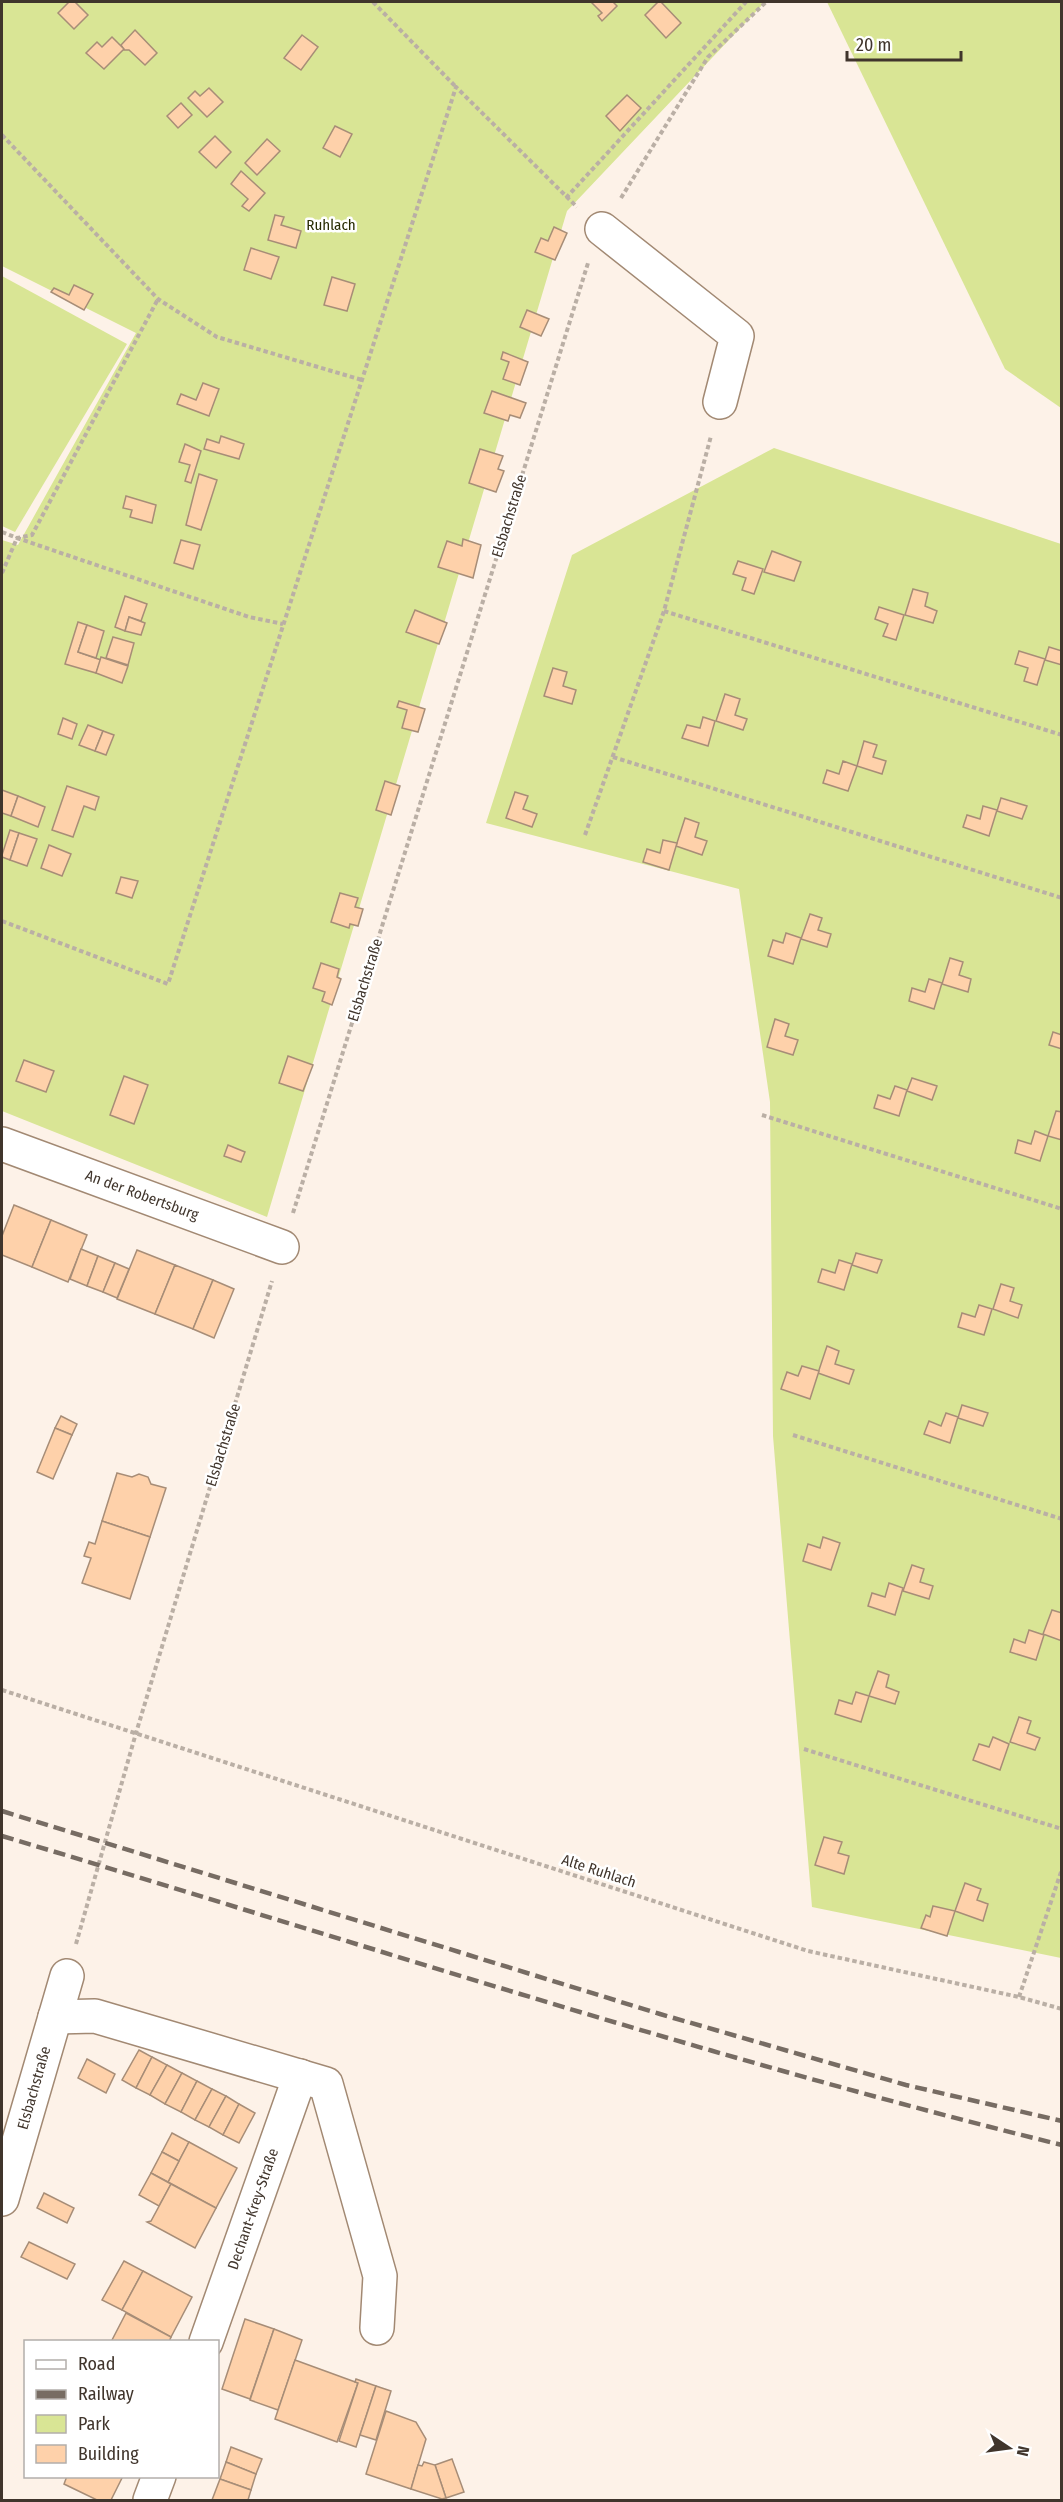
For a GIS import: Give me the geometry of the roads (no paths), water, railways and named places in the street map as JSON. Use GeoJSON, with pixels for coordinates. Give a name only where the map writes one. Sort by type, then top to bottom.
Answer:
{"type":"FeatureCollection","features":[{"type":"Feature","properties":{"kind":"street"},"geometry":{"type":"LineString","coordinates":[[602,229],[737,336],[720,402]]}},
{"type":"Feature","properties":{"kind":"street","name":"An der Robertsburg"},"geometry":{"type":"LineString","coordinates":[[2,1144],[282,1247]]}},
{"type":"Feature","properties":{"kind":"street","name":"Elsbachstraße"},"geometry":{"type":"LineString","coordinates":[[2,2199],[67,1976]]}},
{"type":"Feature","properties":{"kind":"street"},"geometry":{"type":"LineString","coordinates":[[55,2017],[95,2016],[326,2084],[380,2276],[377,2328]]}},
{"type":"Feature","properties":{"kind":"street","name":"Dechant-Krey-Straße"},"geometry":{"type":"LineString","coordinates":[[207,2340],[300,2076]]}},
{"type":"Feature","properties":{"kind":"street"},"geometry":{"type":"LineString","coordinates":[[150,2500],[158,2478]]}},
{"type":"Feature","properties":{"kind":"railway"},"geometry":{"type":"LineString","coordinates":[[2,1811],[660,2014],[906,2085],[1062,2121]]}},
{"type":"Feature","properties":{"kind":"railway"},"geometry":{"type":"LineString","coordinates":[[2,1836],[662,2036],[928,2111],[1062,2145]]}},
{"type":"Feature","properties":{"kind":"park label","name":"Ruhlach"},"geometry":{"type":"Point","coordinates":[331,225]}}]}
